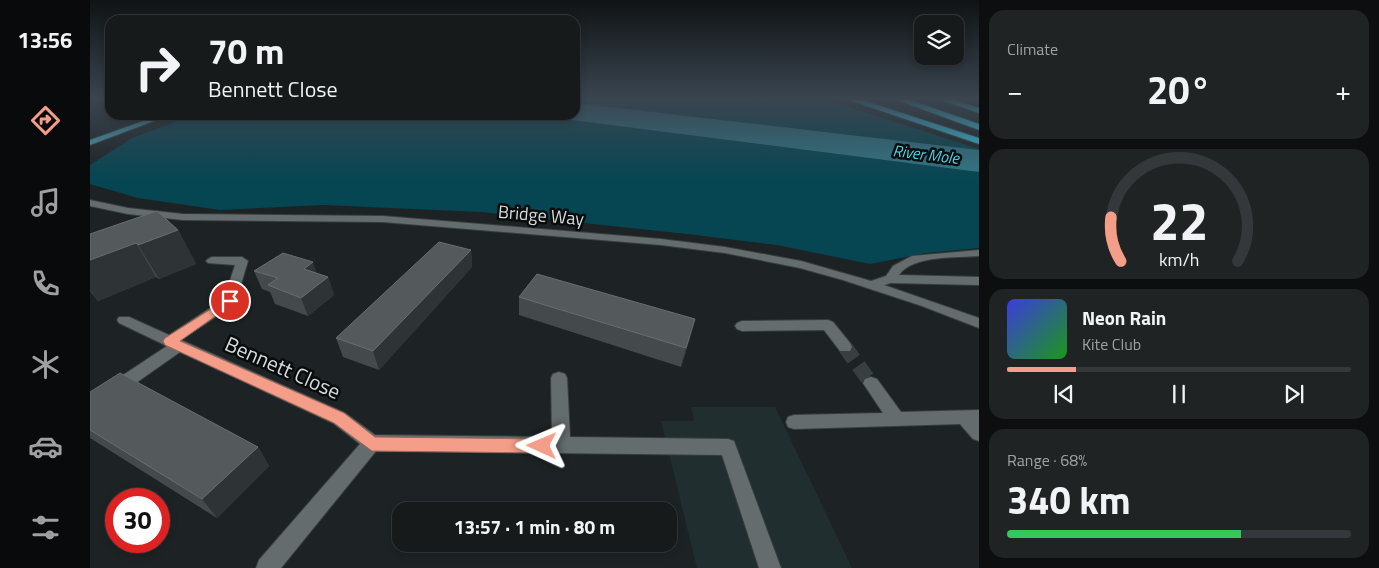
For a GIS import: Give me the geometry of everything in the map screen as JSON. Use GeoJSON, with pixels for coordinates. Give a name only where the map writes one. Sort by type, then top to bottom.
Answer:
{"type":"FeatureCollection","features":[{"type":"Feature","properties":{"kind":"highway"},"geometry":{"type":"LineString","coordinates":[[931,126],[979,141]]}},
{"type":"Feature","properties":{"kind":"main road"},"geometry":{"type":"LineString","coordinates":[[90,149],[141,126]]}},
{"type":"Feature","properties":{"kind":"main road"},"geometry":{"type":"LineString","coordinates":[[90,143],[115,136]]}},
{"type":"Feature","properties":{"kind":"street","name":"Bridge Way"},"geometry":{"type":"LineString","coordinates":[[91,204],[183,217],[383,219],[725,250],[801,265],[927,302],[979,323]]}},
{"type":"Feature","properties":{"kind":"street"},"geometry":{"type":"LineString","coordinates":[[890,279],[897,269],[916,258],[979,253]]}},
{"type":"Feature","properties":{"kind":"street","name":"Bennett Close"},"geometry":{"type":"LineString","coordinates":[[174,343],[230,301],[242,261],[212,261]]}},
{"type":"Feature","properties":{"kind":"street"},"geometry":{"type":"LineString","coordinates":[[870,285],[890,279],[979,281]]}},
{"type":"Feature","properties":{"kind":"street","name":"Bennett Close"},"geometry":{"type":"LineString","coordinates":[[124,320],[339,418],[372,444]]}},
{"type":"Feature","properties":{"kind":"street"},"geometry":{"type":"LineString","coordinates":[[742,326],[828,325],[844,347]]}},
{"type":"Feature","properties":{"kind":"street"},"geometry":{"type":"LineString","coordinates":[[90,406],[174,343]]}},
{"type":"Feature","properties":{"kind":"street"},"geometry":{"type":"LineString","coordinates":[[558,378],[561,446]]}},
{"type":"Feature","properties":{"kind":"street"},"geometry":{"type":"LineString","coordinates":[[871,383],[891,420]]}},
{"type":"Feature","properties":{"kind":"street"},"geometry":{"type":"LineString","coordinates":[[794,422],[972,418],[979,434]]}},
{"type":"Feature","properties":{"kind":"street"},"geometry":{"type":"LineString","coordinates":[[267,568],[372,444],[728,447],[770,568]]}},
{"type":"Feature","properties":{"kind":"shaded area"},"geometry":{"type":"Polygon","coordinates":[[[166,126],[629,126],[979,165],[979,248],[926,253],[870,264],[777,245],[482,212],[323,205],[220,210],[138,198],[90,184],[90,165],[132,138],[166,126]]]}},
{"type":"Feature","properties":{"kind":"shaded area"},"geometry":{"type":"Polygon","coordinates":[[[722,126],[906,126],[979,149],[979,156],[722,126]]]}},
{"type":"Feature","properties":{"kind":"shaded area"},"geometry":{"type":"Polygon","coordinates":[[[691,407],[775,407],[852,568],[697,568],[661,421],[694,421],[691,407]]]}},
{"type":"Feature","properties":{"kind":"building"},"geometry":{"type":"Polygon","coordinates":[[[157,211],[178,230],[90,260],[90,234],[157,211]]]}},
{"type":"Feature","properties":{"kind":"building"},"geometry":{"type":"Polygon","coordinates":[[[439,242],[471,250],[373,351],[336,338],[439,242]]]}},
{"type":"Feature","properties":{"kind":"building"},"geometry":{"type":"Polygon","coordinates":[[[283,253],[313,262],[304,269],[328,277],[301,298],[268,285],[278,278],[254,271],[283,253]]]}},
{"type":"Feature","properties":{"kind":"building"},"geometry":{"type":"Polygon","coordinates":[[[537,274],[695,319],[686,348],[519,297],[537,274]]]}},
{"type":"Feature","properties":{"kind":"building"},"geometry":{"type":"Polygon","coordinates":[[[120,373],[258,447],[202,499],[90,430],[90,392],[120,373]]]}},
{"type":"Feature","properties":{"kind":"waterway","name":"River Mole"},"geometry":{"type":"LineString","coordinates":[[686,126],[979,161]]}},
{"type":"Feature","properties":{"kind":"tunnel"},"geometry":{"type":"LineString","coordinates":[[845,347],[871,383]]}},
{"type":"Feature","properties":{"kind":"route"},"geometry":{"type":"LineString","coordinates":[[230,301],[170,341],[339,418],[372,444],[542,446]]}}]}
